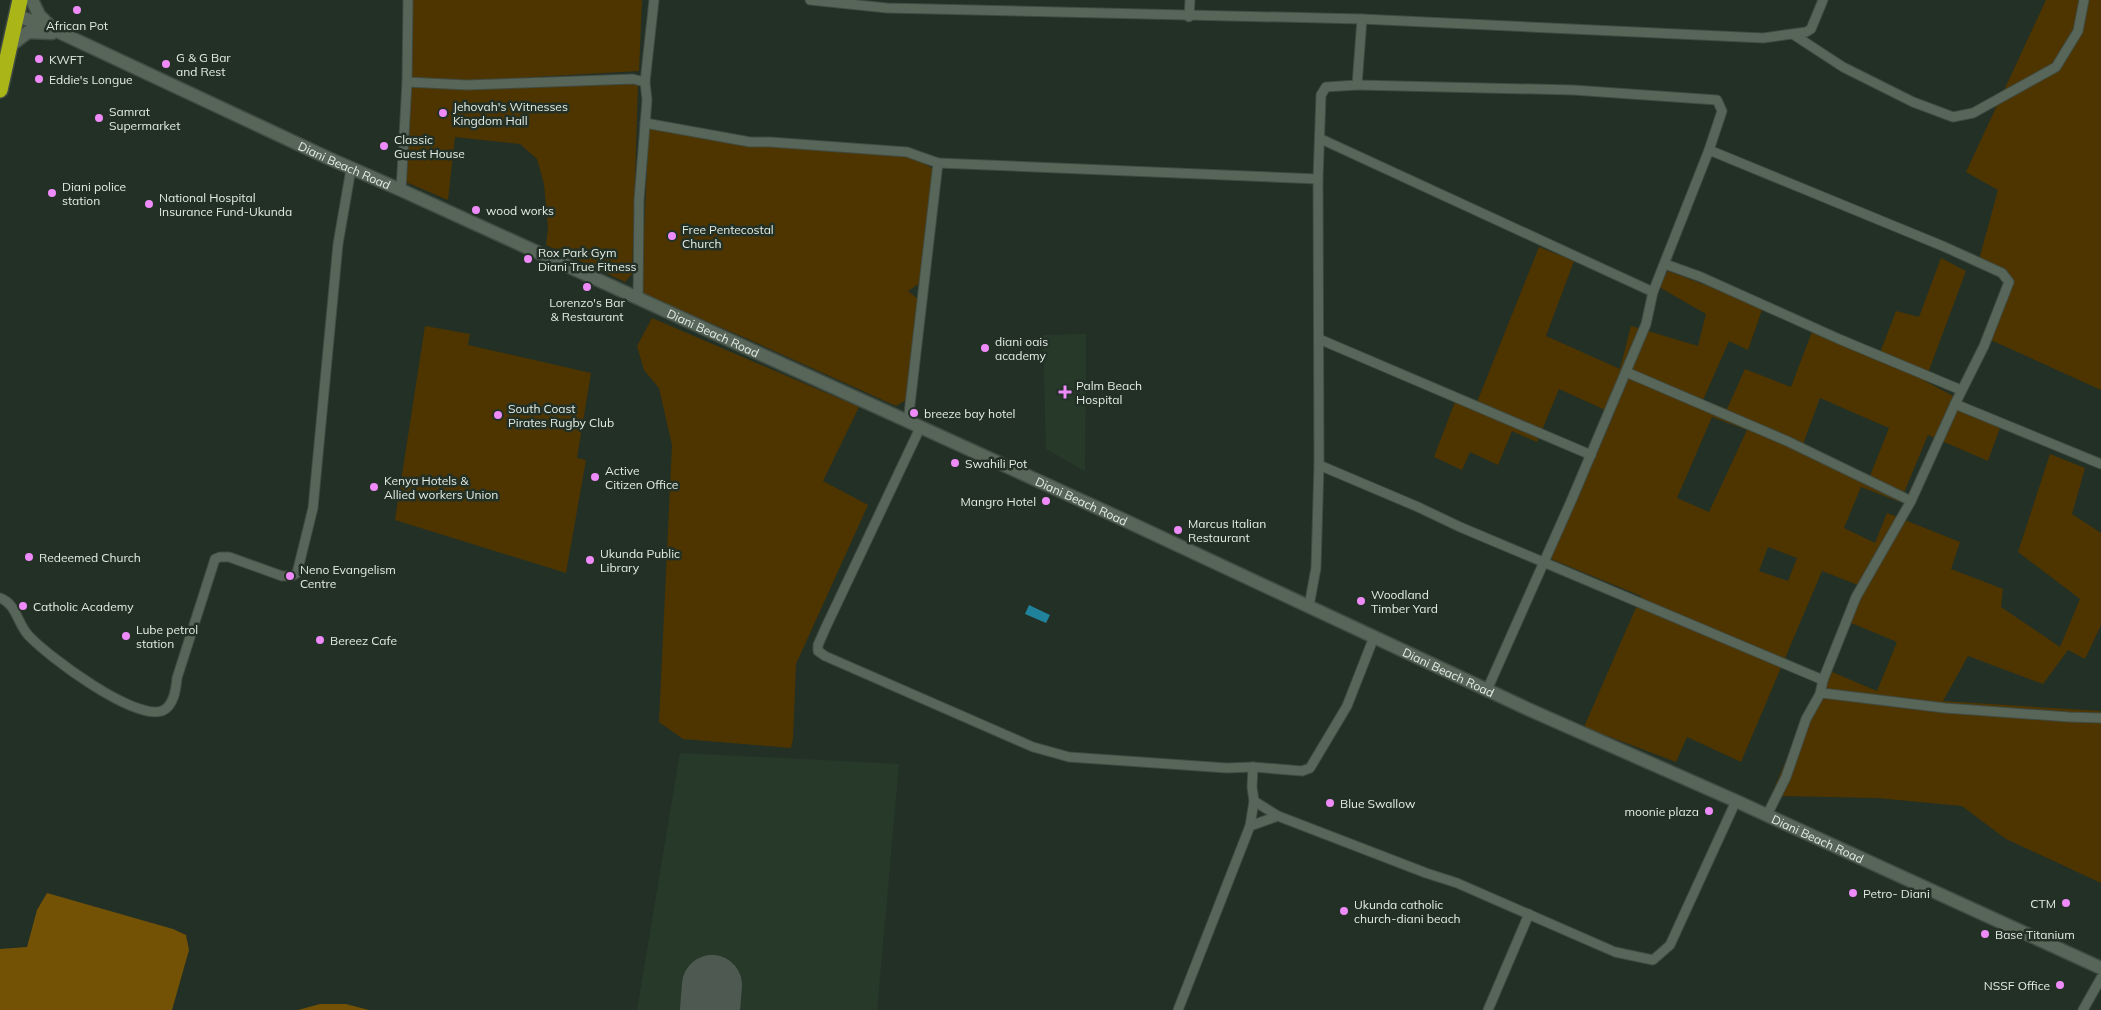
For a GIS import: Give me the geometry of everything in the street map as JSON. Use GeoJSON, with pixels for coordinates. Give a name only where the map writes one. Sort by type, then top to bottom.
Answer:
{"type":"FeatureCollection","features":[{"type":"Feature","properties":{"kind":"highway"},"geometry":{"type":"LineString","coordinates":[[0,90],[20,0]]}},
{"type":"Feature","properties":{"kind":"main road"},"geometry":{"type":"LineString","coordinates":[[32,0],[44,22],[62,35]]}},
{"type":"Feature","properties":{"kind":"main road"},"geometry":{"type":"LineString","coordinates":[[16,16],[44,25],[62,35]]}},
{"type":"Feature","properties":{"kind":"main road"},"geometry":{"type":"LineString","coordinates":[[10,46],[28,32],[37,31],[62,35]]}},
{"type":"Feature","properties":{"kind":"main road","name":"Diani Beach Road"},"geometry":{"type":"LineString","coordinates":[[62,35],[351,169],[401,190],[1310,606],[1374,638],[1768,815],[2101,968]]}},
{"type":"Feature","properties":{"kind":"street"},"geometry":{"type":"LineString","coordinates":[[401,190],[407,82],[408,0]]}},
{"type":"Feature","properties":{"kind":"street"},"geometry":{"type":"LineString","coordinates":[[638,299],[640,200],[647,100],[645,82],[654,0]]}},
{"type":"Feature","properties":{"kind":"street"},"geometry":{"type":"LineString","coordinates":[[810,0],[888,8],[1189,17],[1362,19],[1764,38],[1794,34],[1811,29],[1823,0]]}},
{"type":"Feature","properties":{"kind":"street"},"geometry":{"type":"LineString","coordinates":[[1189,17],[1190,0]]}},
{"type":"Feature","properties":{"kind":"street"},"geometry":{"type":"LineString","coordinates":[[1794,34],[1843,67],[1912,102],[1953,117],[1973,113],[2056,67],[2078,31],[2084,0]]}},
{"type":"Feature","properties":{"kind":"street"},"geometry":{"type":"LineString","coordinates":[[1357,85],[1362,19]]}},
{"type":"Feature","properties":{"kind":"street"},"geometry":{"type":"LineString","coordinates":[[407,82],[467,84],[633,79],[645,82]]}},
{"type":"Feature","properties":{"kind":"street"},"geometry":{"type":"LineString","coordinates":[[1310,606],[1316,568],[1319,465],[1318,180],[1321,139],[1321,95],[1323,89],[1357,85],[1573,90],[1717,100],[1722,110],[1709,150],[1653,292],[1646,324],[1488,690]]}},
{"type":"Feature","properties":{"kind":"street"},"geometry":{"type":"LineString","coordinates":[[645,123],[750,142],[907,152],[938,163],[1318,180]]}},
{"type":"Feature","properties":{"kind":"street"},"geometry":{"type":"LineString","coordinates":[[1321,139],[1653,292]]}},
{"type":"Feature","properties":{"kind":"street"},"geometry":{"type":"LineString","coordinates":[[1709,150],[1864,212],[2006,276],[2009,284],[1984,346],[1954,404],[1911,501],[1856,597],[1823,680],[1820,694],[1806,719],[1786,777],[1768,815]]}},
{"type":"Feature","properties":{"kind":"street"},"geometry":{"type":"LineString","coordinates":[[908,422],[938,163]]}},
{"type":"Feature","properties":{"kind":"street"},"geometry":{"type":"LineString","coordinates":[[0,598],[13,606],[26,634],[49,655],[126,705],[150,712],[163,710],[170,704],[215,560],[220,556],[229,557],[286,577],[297,573],[313,508],[338,244],[351,169]]}},
{"type":"Feature","properties":{"kind":"street"},"geometry":{"type":"LineString","coordinates":[[1665,264],[1701,277],[1839,339],[1961,390]]}},
{"type":"Feature","properties":{"kind":"street"},"geometry":{"type":"LineString","coordinates":[[1319,338],[1591,454]]}},
{"type":"Feature","properties":{"kind":"street"},"geometry":{"type":"LineString","coordinates":[[1626,372],[1787,441],[1911,501]]}},
{"type":"Feature","properties":{"kind":"street"},"geometry":{"type":"LineString","coordinates":[[1954,404],[2101,464]]}},
{"type":"Feature","properties":{"kind":"street"},"geometry":{"type":"LineString","coordinates":[[920,428],[825,628],[818,645],[818,650],[825,656],[1033,747],[1069,757],[1227,768],[1302,771],[1310,768],[1347,706],[1374,638]]}},
{"type":"Feature","properties":{"kind":"street"},"geometry":{"type":"LineString","coordinates":[[1319,465],[1418,507],[1460,528],[1823,680]]}},
{"type":"Feature","properties":{"kind":"street"},"geometry":{"type":"LineString","coordinates":[[1820,694],[1945,708],[2101,718]]}},
{"type":"Feature","properties":{"kind":"street"},"geometry":{"type":"LineString","coordinates":[[1178,1010],[1250,826],[1254,801],[1252,787],[1253,768]]}},
{"type":"Feature","properties":{"kind":"street"},"geometry":{"type":"LineString","coordinates":[[1254,801],[1278,816],[1426,873],[1457,883],[1615,952],[1649,960],[1657,959],[1670,945],[1736,801]]}},
{"type":"Feature","properties":{"kind":"street"},"geometry":{"type":"LineString","coordinates":[[1250,826],[1278,816]]}},
{"type":"Feature","properties":{"kind":"street"},"geometry":{"type":"LineString","coordinates":[[1488,1010],[1529,914]]}},
{"type":"Feature","properties":{"kind":"street"},"geometry":{"type":"LineString","coordinates":[[2083,1010],[2101,978]]}},
{"type":"Feature","properties":{"kind":"shaded area"},"geometry":{"type":"Polygon","coordinates":[[[412,0],[642,0],[639,71],[466,81],[409,78],[412,0]]]}},
{"type":"Feature","properties":{"kind":"shaded area"},"geometry":{"type":"Polygon","coordinates":[[[2046,0],[2101,0],[2101,390],[1982,336],[2007,279],[1977,267],[1998,190],[1966,172],[2046,0]]]}},
{"type":"Feature","properties":{"kind":"shaded area"},"geometry":{"type":"Polygon","coordinates":[[[638,84],[632,274],[625,282],[546,245],[548,228],[544,184],[537,159],[520,144],[455,137],[448,200],[401,180],[410,87],[461,89],[638,84]]]}},
{"type":"Feature","properties":{"kind":"shaded area"},"geometry":{"type":"Polygon","coordinates":[[[649,128],[764,145],[909,154],[933,169],[920,283],[908,291],[918,299],[908,399],[896,406],[641,293],[649,128]]]}},
{"type":"Feature","properties":{"kind":"shaded area"},"geometry":{"type":"Polygon","coordinates":[[[1539,247],[1574,261],[1546,336],[1620,369],[1631,326],[1698,346],[1706,314],[1659,287],[1668,271],[1763,307],[1748,350],[1729,341],[1703,400],[1727,409],[1745,369],[1791,387],[1813,329],[1878,358],[1896,311],[1919,317],[1941,258],[1966,271],[1925,381],[2002,422],[1988,461],[1928,435],[1900,502],[1861,487],[1844,528],[1875,543],[1887,513],[1960,542],[1951,569],[2003,589],[2001,607],[2060,647],[2080,599],[2018,552],[2050,454],[2085,468],[2072,514],[2101,533],[2101,625],[2085,659],[2068,650],[2043,684],[1968,656],[1943,701],[2101,711],[2101,883],[2006,839],[1962,806],[1877,798],[1780,796],[1773,791],[1825,669],[1877,691],[1897,642],[1844,620],[1858,585],[1822,571],[1741,762],[1687,737],[1676,762],[1584,727],[1641,596],[1551,559],[1614,414],[1559,389],[1537,442],[1512,431],[1498,465],[1470,452],[1462,470],[1434,457],[1456,399],[1475,407],[1539,247]],[[1820,398],[1803,444],[1870,476],[1889,428],[1820,398]],[[1712,417],[1677,498],[1709,512],[1747,430],[1712,417]],[[1768,547],[1759,571],[1788,581],[1797,558],[1768,547]]]}},
{"type":"Feature","properties":{"kind":"shaded area"},"geometry":{"type":"Polygon","coordinates":[[[652,318],[859,407],[823,481],[868,505],[796,664],[791,748],[683,739],[659,722],[672,445],[659,388],[644,370],[637,346],[652,318]]]}},
{"type":"Feature","properties":{"kind":"shaded area","name":"South Coast Pirates Rugby Club"},"geometry":{"type":"Polygon","coordinates":[[[425,326],[470,334],[468,345],[591,373],[577,458],[586,460],[566,573],[395,520],[425,326]]]}},
{"type":"Feature","properties":{"kind":"shaded area","name":"Palm Beach Hospital"},"geometry":{"type":"Polygon","coordinates":[[[1086,334],[1085,471],[1046,449],[1043,335],[1086,334]]]}},
{"type":"Feature","properties":{"kind":"shaded area"},"geometry":{"type":"Polygon","coordinates":[[[680,753],[899,764],[877,1010],[637,1010],[680,753]]]}},
{"type":"Feature","properties":{"kind":"shaded area"},"geometry":{"type":"Polygon","coordinates":[[[47,893],[173,929],[186,935],[189,950],[172,1010],[0,1010],[0,949],[27,947],[37,910],[47,893]]]}},
{"type":"Feature","properties":{"kind":"shaded area"},"geometry":{"type":"Polygon","coordinates":[[[320,1004],[346,1004],[369,1010],[298,1010],[320,1004]]]}},
{"type":"Feature","properties":{"kind":"water"},"geometry":{"type":"Polygon","coordinates":[[[1029,605],[1050,615],[1046,623],[1025,614],[1029,605]]]}},
{"type":"Feature","properties":{"kind":"runway"},"geometry":{"type":"LineString","coordinates":[[710,1010],[712,985]]}},
{"type":"Feature","properties":{"kind":"place","name":"African Pot"},"geometry":{"type":"Point","coordinates":[77,10]}},
{"type":"Feature","properties":{"kind":"place","name":"KWFT"},"geometry":{"type":"Point","coordinates":[39,59]}},
{"type":"Feature","properties":{"kind":"place","name":"G & G Bar and Rest"},"geometry":{"type":"Point","coordinates":[166,64]}},
{"type":"Feature","properties":{"kind":"place","name":"Eddie's Longue"},"geometry":{"type":"Point","coordinates":[39,79]}},
{"type":"Feature","properties":{"kind":"place","name":"Jehovah's Witnesses Kingdom Hall"},"geometry":{"type":"Point","coordinates":[443,113]}},
{"type":"Feature","properties":{"kind":"place","name":"Samrat Supermarket"},"geometry":{"type":"Point","coordinates":[99,118]}},
{"type":"Feature","properties":{"kind":"place","name":"Classic Guest House"},"geometry":{"type":"Point","coordinates":[384,146]}},
{"type":"Feature","properties":{"kind":"place","name":"Diani police station"},"geometry":{"type":"Point","coordinates":[52,193]}},
{"type":"Feature","properties":{"kind":"place","name":"National Hospital Insurance Fund-Ukunda"},"geometry":{"type":"Point","coordinates":[149,204]}},
{"type":"Feature","properties":{"kind":"place","name":"wood works"},"geometry":{"type":"Point","coordinates":[476,210]}},
{"type":"Feature","properties":{"kind":"place","name":"Free Pentecostal Church"},"geometry":{"type":"Point","coordinates":[672,236]}},
{"type":"Feature","properties":{"kind":"place","name":"Rox Park Gym Diani True Fitness"},"geometry":{"type":"Point","coordinates":[528,259]}},
{"type":"Feature","properties":{"kind":"place","name":"Lorenzo's Bar & Restaurant"},"geometry":{"type":"Point","coordinates":[587,287]}},
{"type":"Feature","properties":{"kind":"place","name":"diani oais academy"},"geometry":{"type":"Point","coordinates":[985,348]}},
{"type":"Feature","properties":{"kind":"place","name":"Palm Beach Hospital"},"geometry":{"type":"Point","coordinates":[1065,392]}},
{"type":"Feature","properties":{"kind":"place","name":"breeze bay hotel"},"geometry":{"type":"Point","coordinates":[914,413]}},
{"type":"Feature","properties":{"kind":"place","name":"South Coast Pirates Rugby Club"},"geometry":{"type":"Point","coordinates":[498,415]}},
{"type":"Feature","properties":{"kind":"place","name":"Swahili Pot"},"geometry":{"type":"Point","coordinates":[955,463]}},
{"type":"Feature","properties":{"kind":"place","name":"Active Citizen Office"},"geometry":{"type":"Point","coordinates":[595,477]}},
{"type":"Feature","properties":{"kind":"place","name":"Kenya Hotels & Allied workers Union"},"geometry":{"type":"Point","coordinates":[374,487]}},
{"type":"Feature","properties":{"kind":"place","name":"Mangro Hotel"},"geometry":{"type":"Point","coordinates":[1046,501]}},
{"type":"Feature","properties":{"kind":"place","name":"Marcus Italian Restaurant"},"geometry":{"type":"Point","coordinates":[1178,530]}},
{"type":"Feature","properties":{"kind":"place","name":"Redeemed Church"},"geometry":{"type":"Point","coordinates":[29,557]}},
{"type":"Feature","properties":{"kind":"place","name":"Ukunda Public Library"},"geometry":{"type":"Point","coordinates":[590,560]}},
{"type":"Feature","properties":{"kind":"place","name":"Neno Evangelism Centre"},"geometry":{"type":"Point","coordinates":[290,576]}},
{"type":"Feature","properties":{"kind":"place","name":"Woodland Timber Yard"},"geometry":{"type":"Point","coordinates":[1361,601]}},
{"type":"Feature","properties":{"kind":"place","name":"Catholic Academy"},"geometry":{"type":"Point","coordinates":[23,606]}},
{"type":"Feature","properties":{"kind":"place","name":"Lube petrol station"},"geometry":{"type":"Point","coordinates":[126,636]}},
{"type":"Feature","properties":{"kind":"place","name":"Bereez Cafe"},"geometry":{"type":"Point","coordinates":[320,640]}},
{"type":"Feature","properties":{"kind":"place","name":"Blue Swallow"},"geometry":{"type":"Point","coordinates":[1330,803]}},
{"type":"Feature","properties":{"kind":"place","name":"moonie plaza"},"geometry":{"type":"Point","coordinates":[1709,811]}},
{"type":"Feature","properties":{"kind":"place","name":"Petro- Diani"},"geometry":{"type":"Point","coordinates":[1853,893]}},
{"type":"Feature","properties":{"kind":"place","name":"CTM"},"geometry":{"type":"Point","coordinates":[2066,903]}},
{"type":"Feature","properties":{"kind":"place","name":"Ukunda catholic church-diani beach"},"geometry":{"type":"Point","coordinates":[1344,911]}},
{"type":"Feature","properties":{"kind":"place","name":"Base Titanium"},"geometry":{"type":"Point","coordinates":[1985,934]}},
{"type":"Feature","properties":{"kind":"place","name":"NSSF Office"},"geometry":{"type":"Point","coordinates":[2060,985]}}]}
